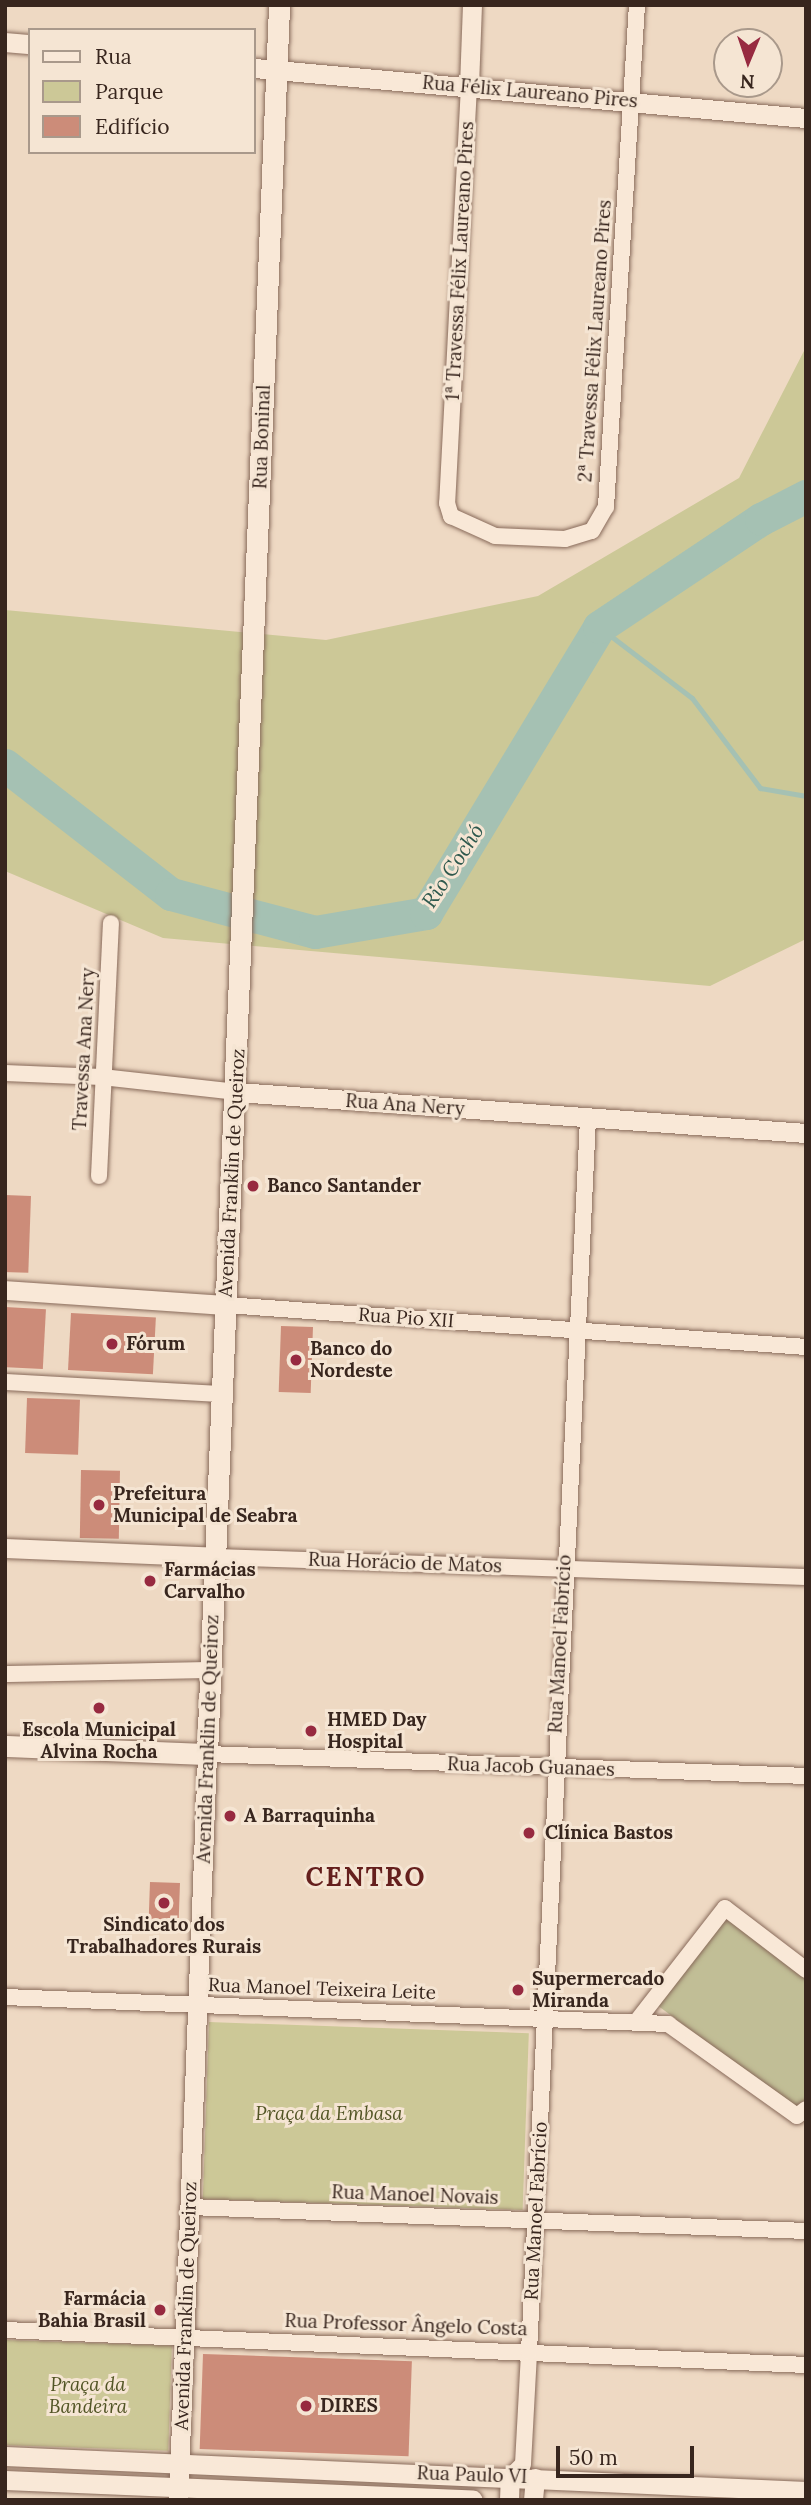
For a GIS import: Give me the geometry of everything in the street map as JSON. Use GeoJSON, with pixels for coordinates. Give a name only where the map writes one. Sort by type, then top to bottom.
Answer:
{"type":"FeatureCollection","features":[{"type":"Feature","properties":{"kind":"main road","name":"Rua Boninal"},"geometry":{"type":"LineString","coordinates":[[240,979],[279,5]]}},
{"type":"Feature","properties":{"kind":"main road","name":"Avenida Franklin de Queiroz"},"geometry":{"type":"LineString","coordinates":[[207,1754],[240,979]]}},
{"type":"Feature","properties":{"kind":"main road","name":"Rua Jacob Guanaes"},"geometry":{"type":"LineString","coordinates":[[5,1746],[207,1754]]}},
{"type":"Feature","properties":{"kind":"street","name":"1ª Travessa Félix Laureano Pires"},"geometry":{"type":"LineString","coordinates":[[452,516],[447,503],[472,5]]}},
{"type":"Feature","properties":{"kind":"street","name":"2ª Travessa Félix Laureano Pires"},"geometry":{"type":"LineString","coordinates":[[452,516],[495,536],[565,539],[592,531],[606,507],[637,5]]}},
{"type":"Feature","properties":{"kind":"street"},"geometry":{"type":"LineString","coordinates":[[5,41],[28,44]]}},
{"type":"Feature","properties":{"kind":"street","name":"Rua Félix Laureano Pires"},"geometry":{"type":"LineString","coordinates":[[256,68],[806,118]]}},
{"type":"Feature","properties":{"kind":"street","name":"Travessa Ana Nery"},"geometry":{"type":"LineString","coordinates":[[99,1176],[111,923]]}},
{"type":"Feature","properties":{"kind":"street","name":"Rua Ana Nery"},"geometry":{"type":"LineString","coordinates":[[5,1073],[102,1077],[237,1092],[806,1133]]}},
{"type":"Feature","properties":{"kind":"street","name":"Rua Manoel Fabrício"},"geometry":{"type":"LineString","coordinates":[[533,2500],[523,2473],[554,1768],[588,1119]]}},
{"type":"Feature","properties":{"kind":"street","name":"Rua Pio XII"},"geometry":{"type":"LineString","coordinates":[[5,1290],[806,1347]]}},
{"type":"Feature","properties":{"kind":"street"},"geometry":{"type":"LineString","coordinates":[[5,1382],[221,1394]]}},
{"type":"Feature","properties":{"kind":"street","name":"Rua Horácio de Matos"},"geometry":{"type":"LineString","coordinates":[[5,1548],[806,1577]]}},
{"type":"Feature","properties":{"kind":"street"},"geometry":{"type":"LineString","coordinates":[[5,1674],[212,1670]]}},
{"type":"Feature","properties":{"kind":"street","name":"Rua Jacob Guanaes"},"geometry":{"type":"LineString","coordinates":[[207,1754],[806,1776]]}},
{"type":"Feature","properties":{"kind":"street","name":"Avenida Franklin de Queiroz"},"geometry":{"type":"LineString","coordinates":[[178,2493],[207,1754]]}},
{"type":"Feature","properties":{"kind":"street"},"geometry":{"type":"LineString","coordinates":[[637,2021],[726,1908],[806,1970]]}},
{"type":"Feature","properties":{"kind":"street","name":"Rua Manoel Teixeira Leite"},"geometry":{"type":"LineString","coordinates":[[5,1997],[668,2024],[797,2116],[806,2109]]}},
{"type":"Feature","properties":{"kind":"street","name":"Rua Manoel Novais"},"geometry":{"type":"LineString","coordinates":[[190,2207],[806,2231]]}},
{"type":"Feature","properties":{"kind":"street","name":"Rua Professor Ângelo Costa"},"geometry":{"type":"LineString","coordinates":[[5,2330],[806,2365]]}},
{"type":"Feature","properties":{"kind":"street"},"geometry":{"type":"LineString","coordinates":[[5,2456],[180,2463]]}},
{"type":"Feature","properties":{"kind":"street","name":"Rua Paulo VI"},"geometry":{"type":"LineString","coordinates":[[180,2463],[523,2473],[806,2491]]}},
{"type":"Feature","properties":{"kind":"street","name":"Rua Manoel Fabrício"},"geometry":{"type":"LineString","coordinates":[[509,2500],[523,2473]]}},
{"type":"Feature","properties":{"kind":"street"},"geometry":{"type":"LineString","coordinates":[[5,2480],[178,2493]]}},
{"type":"Feature","properties":{"kind":"street","name":"Rua Paulo VI"},"geometry":{"type":"LineString","coordinates":[[178,2493],[473,2500]]}},
{"type":"Feature","properties":{"kind":"green space"},"geometry":{"type":"Polygon","coordinates":[[[806,347],[806,939],[710,986],[163,938],[5,871],[5,610],[326,640],[538,596],[739,478],[806,347]]]}},
{"type":"Feature","properties":{"kind":"green space","name":"Praça da Embasa"},"geometry":{"type":"Polygon","coordinates":[[[209,2022],[529,2033],[523,2210],[203,2199],[209,2022]]]}},
{"type":"Feature","properties":{"kind":"green space","name":"Praça da Bandeira"},"geometry":{"type":"Polygon","coordinates":[[[5,2340],[172,2346],[168,2451],[5,2445],[5,2340]]]}},
{"type":"Feature","properties":{"kind":"shaded area"},"geometry":{"type":"Polygon","coordinates":[[[727,1915],[806,1976],[806,2103],[798,2110],[657,2005],[727,1915]]]}},
{"type":"Feature","properties":{"kind":"building"},"geometry":{"type":"Polygon","coordinates":[[[5,1195],[31,1196],[28,1273],[5,1272],[5,1195]]]}},
{"type":"Feature","properties":{"kind":"building"},"geometry":{"type":"Polygon","coordinates":[[[5,1307],[46,1309],[43,1369],[5,1367],[5,1307]]]}},
{"type":"Feature","properties":{"kind":"building","name":"Fórum"},"geometry":{"type":"Polygon","coordinates":[[[71,1313],[156,1317],[153,1374],[68,1370],[71,1313]]]}},
{"type":"Feature","properties":{"kind":"building","name":"Banco do Nordeste"},"geometry":{"type":"Polygon","coordinates":[[[281,1326],[313,1327],[311,1393],[279,1392],[281,1326]]]}},
{"type":"Feature","properties":{"kind":"building"},"geometry":{"type":"Polygon","coordinates":[[[27,1398],[80,1400],[78,1455],[25,1453],[27,1398]]]}},
{"type":"Feature","properties":{"kind":"building","name":"Prefeitura Municipal de Seabra"},"geometry":{"type":"Polygon","coordinates":[[[81,1470],[120,1471],[119,1539],[80,1538],[81,1470]]]}},
{"type":"Feature","properties":{"kind":"building","name":"Sindicato dos Trabalhadores Rurais"},"geometry":{"type":"Polygon","coordinates":[[[150,1882],[180,1883],[179,1924],[149,1923],[150,1882]]]}},
{"type":"Feature","properties":{"kind":"building","name":"DIRES"},"geometry":{"type":"Polygon","coordinates":[[[203,2354],[412,2361],[409,2456],[200,2449],[203,2354]]]}},
{"type":"Feature","properties":{"kind":"waterway","name":"Rio Cochó"},"geometry":{"type":"LineString","coordinates":[[5,765],[171,894],[315,932],[426,913],[599,627],[761,519],[806,496]]}},
{"type":"Feature","properties":{"kind":"waterway"},"geometry":{"type":"LineString","coordinates":[[599,627],[692,698],[760,788],[806,796]]}},
{"type":"Feature","properties":{"kind":"place","name":"Banco Santander"},"geometry":{"type":"Point","coordinates":[253,1186]}},
{"type":"Feature","properties":{"kind":"place","name":"Fórum"},"geometry":{"type":"Point","coordinates":[112,1344]}},
{"type":"Feature","properties":{"kind":"place","name":"Banco do Nordeste"},"geometry":{"type":"Point","coordinates":[296,1360]}},
{"type":"Feature","properties":{"kind":"place","name":"Prefeitura Municipal de Seabra"},"geometry":{"type":"Point","coordinates":[99,1505]}},
{"type":"Feature","properties":{"kind":"place","name":"Farmácias Carvalho"},"geometry":{"type":"Point","coordinates":[150,1581]}},
{"type":"Feature","properties":{"kind":"place","name":"Escola Municipal Alvina Rocha"},"geometry":{"type":"Point","coordinates":[99,1708]}},
{"type":"Feature","properties":{"kind":"place","name":"HMED Day Hospital"},"geometry":{"type":"Point","coordinates":[311,1731]}},
{"type":"Feature","properties":{"kind":"place","name":"A Barraquinha"},"geometry":{"type":"Point","coordinates":[230,1816]}},
{"type":"Feature","properties":{"kind":"place","name":"Clínica Bastos"},"geometry":{"type":"Point","coordinates":[529,1833]}},
{"type":"Feature","properties":{"kind":"place","name":"Sindicato dos Trabalhadores Rurais"},"geometry":{"type":"Point","coordinates":[164,1903]}},
{"type":"Feature","properties":{"kind":"place","name":"Supermercado Miranda"},"geometry":{"type":"Point","coordinates":[518,1990]}},
{"type":"Feature","properties":{"kind":"place","name":"Farmácia Bahia Brasil"},"geometry":{"type":"Point","coordinates":[160,2310]}},
{"type":"Feature","properties":{"kind":"place","name":"DIRES"},"geometry":{"type":"Point","coordinates":[306,2406]}},
{"type":"Feature","properties":{"kind":"district","name":"CENTRO"},"geometry":{"type":"Point","coordinates":[366,1877]}}]}
